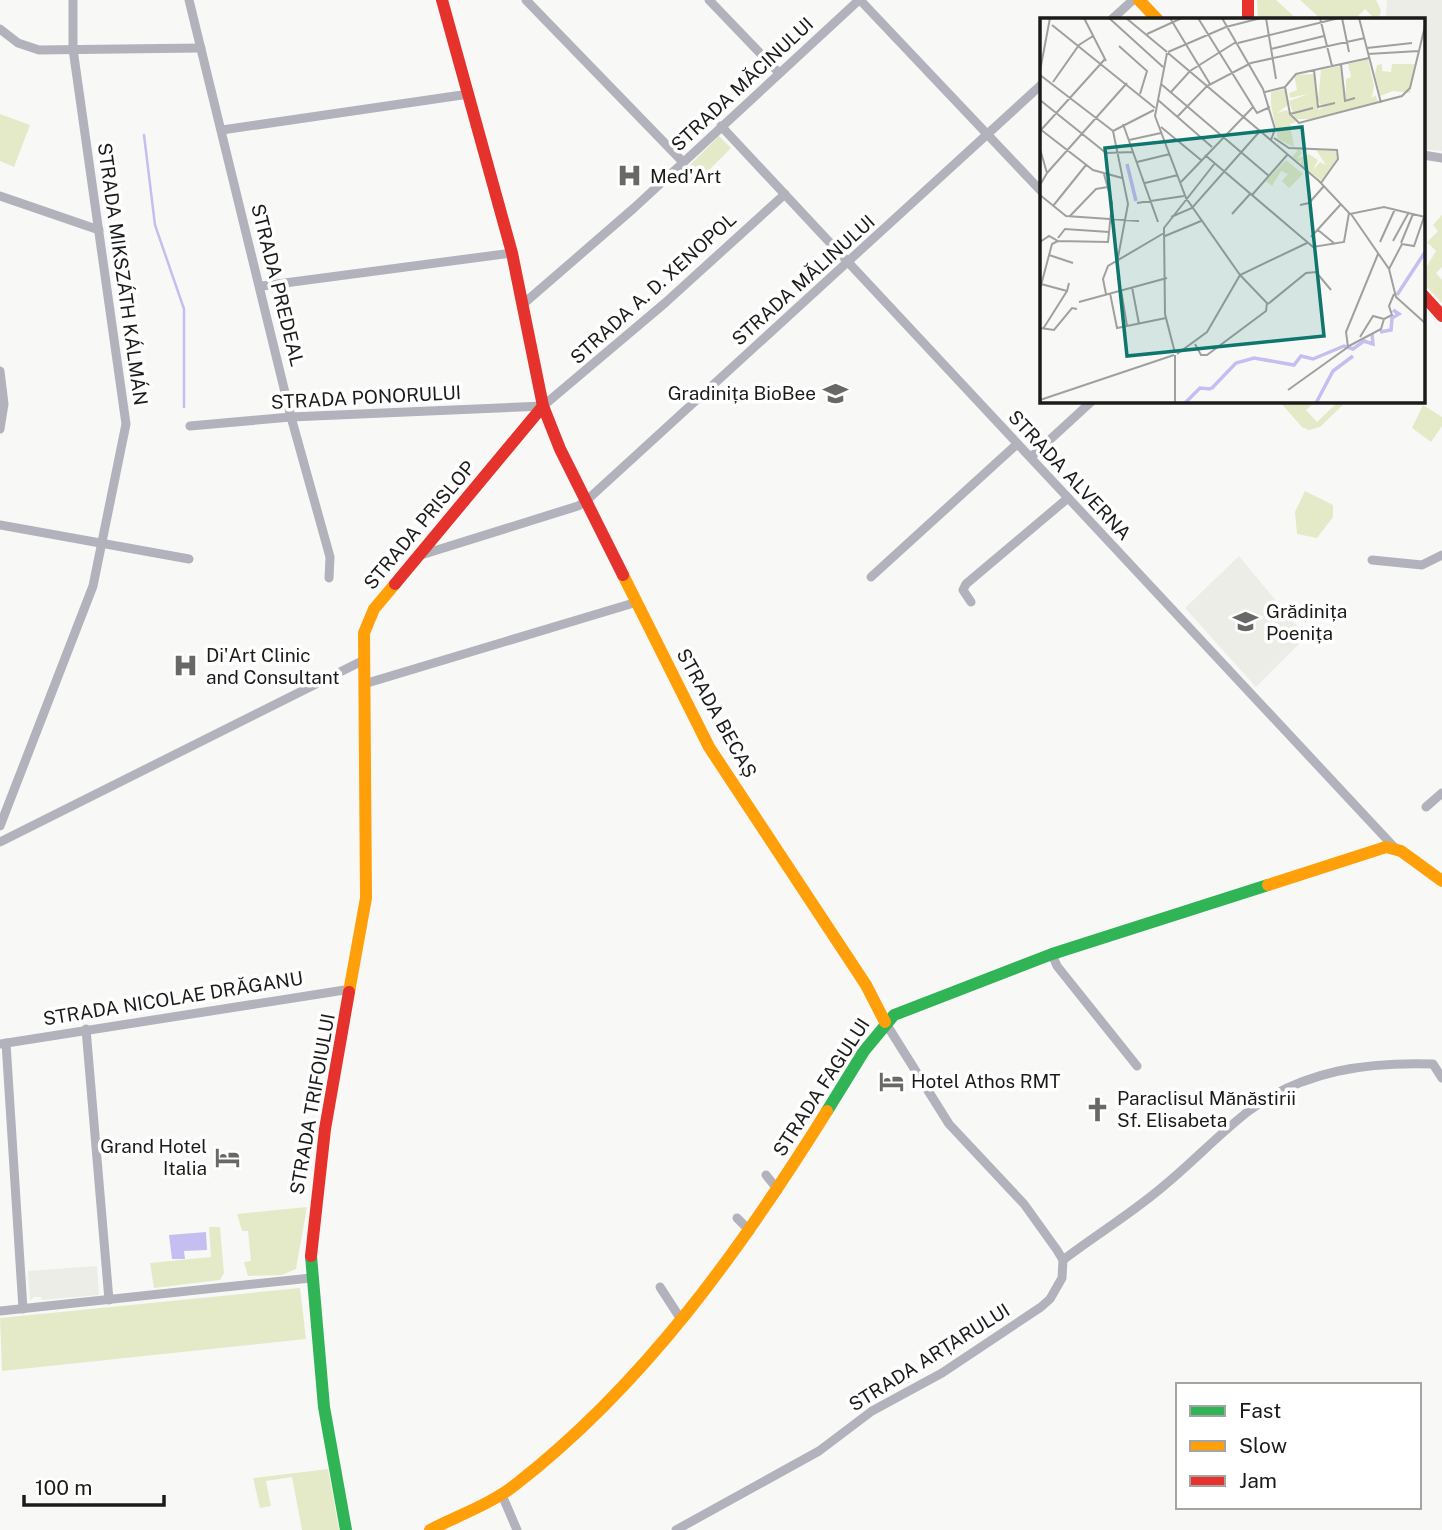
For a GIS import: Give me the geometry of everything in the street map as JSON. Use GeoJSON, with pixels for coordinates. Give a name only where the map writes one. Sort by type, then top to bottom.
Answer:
{"type":"FeatureCollection","features":[{"type":"Feature","properties":{"kind":"main road","name":"STRADA BECAȘ"},"geometry":{"type":"LineString","coordinates":[[442,0],[512,253],[543,406],[586,500],[709,747],[862,980],[885,1022]]}},
{"type":"Feature","properties":{"kind":"main road"},"geometry":{"type":"LineString","coordinates":[[1139,0],[1156,18]]}},
{"type":"Feature","properties":{"kind":"main road"},"geometry":{"type":"LineString","coordinates":[[1248,0],[1248,18]]}},
{"type":"Feature","properties":{"kind":"main road"},"geometry":{"type":"LineString","coordinates":[[1424,296],[1442,316]]}},
{"type":"Feature","properties":{"kind":"main road","name":"STRADA PRISLOP"},"geometry":{"type":"LineString","coordinates":[[364,684],[369,617],[416,556],[543,406]]}},
{"type":"Feature","properties":{"kind":"main road","name":"STRADA TRIFOIULUI"},"geometry":{"type":"LineString","coordinates":[[346,1530],[324,1407],[311,1278],[314,1202],[366,898],[364,684]]}},
{"type":"Feature","properties":{"kind":"main road","name":"STRADA FAGULUI"},"geometry":{"type":"LineString","coordinates":[[430,1530],[502,1495],[597,1412],[682,1321],[778,1190],[885,1022],[906,1009],[1052,954],[1386,847],[1394,847]]}},
{"type":"Feature","properties":{"kind":"main road"},"geometry":{"type":"LineString","coordinates":[[1394,847],[1442,881]]}},
{"type":"Feature","properties":{"kind":"street","name":"STRADA MIKSZÁTH KÁLMÁN"},"geometry":{"type":"LineString","coordinates":[[0,826],[86,607],[104,544],[126,424],[73,49],[73,0]]}},
{"type":"Feature","properties":{"kind":"street","name":"STRADA PREDEAL"},"geometry":{"type":"LineString","coordinates":[[189,0],[262,286],[291,417],[330,557],[329,578]]}},
{"type":"Feature","properties":{"kind":"street"},"geometry":{"type":"LineString","coordinates":[[526,0],[682,162]]}},
{"type":"Feature","properties":{"kind":"street"},"geometry":{"type":"LineString","coordinates":[[709,0],[779,73]]}},
{"type":"Feature","properties":{"kind":"street"},"geometry":{"type":"LineString","coordinates":[[860,0],[1040,190]]}},
{"type":"Feature","properties":{"kind":"street","name":"STRADA MĂCINULUI"},"geometry":{"type":"LineString","coordinates":[[522,305],[860,0]]}},
{"type":"Feature","properties":{"kind":"street"},"geometry":{"type":"LineString","coordinates":[[1113,18],[1133,0]]}},
{"type":"Feature","properties":{"kind":"street"},"geometry":{"type":"LineString","coordinates":[[0,29],[27,47],[201,48]]}},
{"type":"Feature","properties":{"kind":"street","name":"STRADA MĂLINULUI"},"geometry":{"type":"LineString","coordinates":[[416,556],[578,506],[586,500],[1040,86]]}},
{"type":"Feature","properties":{"kind":"street"},"geometry":{"type":"LineString","coordinates":[[222,130],[469,94]]}},
{"type":"Feature","properties":{"kind":"street","name":"STRADA ALVERNA"},"geometry":{"type":"LineString","coordinates":[[721,126],[1394,847]]}},
{"type":"Feature","properties":{"kind":"street"},"geometry":{"type":"LineString","coordinates":[[1424,155],[1442,158]]}},
{"type":"Feature","properties":{"kind":"street","name":"STRADA A. D. XENOPOL"},"geometry":{"type":"LineString","coordinates":[[543,406],[665,303],[785,194]]}},
{"type":"Feature","properties":{"kind":"street"},"geometry":{"type":"LineString","coordinates":[[0,196],[99,230]]}},
{"type":"Feature","properties":{"kind":"street"},"geometry":{"type":"LineString","coordinates":[[262,286],[512,253]]}},
{"type":"Feature","properties":{"kind":"street"},"geometry":{"type":"LineString","coordinates":[[0,371],[5,404],[0,429]]}},
{"type":"Feature","properties":{"kind":"street"},"geometry":{"type":"LineString","coordinates":[[1031,457],[1091,402]]}},
{"type":"Feature","properties":{"kind":"street","name":"STRADA PONORULUI"},"geometry":{"type":"LineString","coordinates":[[190,426],[291,417],[543,406]]}},
{"type":"Feature","properties":{"kind":"street"},"geometry":{"type":"LineString","coordinates":[[871,577],[1017,444]]}},
{"type":"Feature","properties":{"kind":"street"},"geometry":{"type":"LineString","coordinates":[[971,602],[963,590],[966,584],[1068,498]]}},
{"type":"Feature","properties":{"kind":"street"},"geometry":{"type":"LineString","coordinates":[[0,526],[189,559]]}},
{"type":"Feature","properties":{"kind":"street"},"geometry":{"type":"LineString","coordinates":[[1372,559],[1422,565],[1442,555]]}},
{"type":"Feature","properties":{"kind":"street"},"geometry":{"type":"LineString","coordinates":[[364,684],[637,602]]}},
{"type":"Feature","properties":{"kind":"street"},"geometry":{"type":"LineString","coordinates":[[0,842],[364,660]]}},
{"type":"Feature","properties":{"kind":"street"},"geometry":{"type":"LineString","coordinates":[[1426,807],[1442,793]]}},
{"type":"Feature","properties":{"kind":"street"},"geometry":{"type":"LineString","coordinates":[[1052,954],[1057,966],[1137,1066]]}},
{"type":"Feature","properties":{"kind":"street","name":"STRADA NICOLAE DRĂGANU"},"geometry":{"type":"LineString","coordinates":[[3,1043],[351,989]]}},
{"type":"Feature","properties":{"kind":"street"},"geometry":{"type":"LineString","coordinates":[[885,1022],[949,1124],[1024,1204],[1063,1260],[1166,1185],[1253,1108],[1290,1089],[1340,1068],[1382,1063],[1433,1064],[1442,1078]]}},
{"type":"Feature","properties":{"kind":"street"},"geometry":{"type":"LineString","coordinates":[[86,1029],[109,1300]]}},
{"type":"Feature","properties":{"kind":"street"},"geometry":{"type":"LineString","coordinates":[[3,1043],[23,1309]]}},
{"type":"Feature","properties":{"kind":"street"},"geometry":{"type":"LineString","coordinates":[[766,1175],[778,1190]]}},
{"type":"Feature","properties":{"kind":"street"},"geometry":{"type":"LineString","coordinates":[[737,1218],[750,1231]]}},
{"type":"Feature","properties":{"kind":"street","name":"STRADA ARȚARULUI"},"geometry":{"type":"LineString","coordinates":[[676,1530],[819,1451],[872,1410],[942,1373],[1041,1307],[1057,1289],[1062,1278],[1063,1260]]}},
{"type":"Feature","properties":{"kind":"street"},"geometry":{"type":"LineString","coordinates":[[0,1311],[311,1278]]}},
{"type":"Feature","properties":{"kind":"street"},"geometry":{"type":"LineString","coordinates":[[660,1287],[682,1321]]}},
{"type":"Feature","properties":{"kind":"street"},"geometry":{"type":"LineString","coordinates":[[502,1495],[517,1530]]}},
{"type":"Feature","properties":{"kind":"shaded area"},"geometry":{"type":"Polygon","coordinates":[[[1387,0],[1442,0],[1442,151],[1424,149],[1424,18],[1386,18],[1387,0]]]}},
{"type":"Feature","properties":{"kind":"shaded area","name":"Grădinița Poenița"},"geometry":{"type":"Polygon","coordinates":[[[1239,556],[1306,637],[1256,687],[1185,608],[1239,556]]]}},
{"type":"Feature","properties":{"kind":"shaded area"},"geometry":{"type":"Polygon","coordinates":[[[206,1232],[207,1250],[184,1251],[185,1259],[172,1259],[169,1235],[206,1232]]]}},
{"type":"Feature","properties":{"kind":"shaded area"},"geometry":{"type":"Polygon","coordinates":[[[97,1266],[99,1295],[42,1300],[41,1297],[34,1297],[30,1301],[28,1271],[97,1266]]]}},
{"type":"Feature","properties":{"kind":"green space"},"geometry":{"type":"Polygon","coordinates":[[[1257,0],[1276,0],[1296,18],[1258,18],[1257,0]]]}},
{"type":"Feature","properties":{"kind":"green space"},"geometry":{"type":"Polygon","coordinates":[[[1300,0],[1376,0],[1381,10],[1379,18],[1374,18],[1365,9],[1356,18],[1320,18],[1300,0]]]}},
{"type":"Feature","properties":{"kind":"green space"},"geometry":{"type":"Polygon","coordinates":[[[0,114],[30,125],[14,167],[0,161],[0,114]]]}},
{"type":"Feature","properties":{"kind":"green space"},"geometry":{"type":"Polygon","coordinates":[[[719,136],[731,148],[695,184],[683,172],[719,136]]]}},
{"type":"Feature","properties":{"kind":"green space"},"geometry":{"type":"Polygon","coordinates":[[[1442,215],[1442,267],[1436,273],[1442,280],[1442,303],[1424,284],[1424,264],[1427,266],[1436,251],[1428,243],[1424,247],[1438,231],[1433,225],[1442,215]]]}},
{"type":"Feature","properties":{"kind":"green space"},"geometry":{"type":"Polygon","coordinates":[[[1280,402],[1315,402],[1306,410],[1317,422],[1337,403],[1346,402],[1320,427],[1309,430],[1302,427],[1280,402]]]}},
{"type":"Feature","properties":{"kind":"green space"},"geometry":{"type":"Polygon","coordinates":[[[1423,405],[1442,417],[1442,426],[1431,442],[1412,428],[1423,405]]]}},
{"type":"Feature","properties":{"kind":"green space"},"geometry":{"type":"Polygon","coordinates":[[[1305,491],[1333,505],[1333,517],[1317,538],[1297,534],[1295,512],[1305,491]]]}},
{"type":"Feature","properties":{"kind":"green space"},"geometry":{"type":"Polygon","coordinates":[[[307,1207],[296,1269],[282,1275],[248,1276],[244,1262],[251,1261],[248,1231],[242,1231],[237,1214],[307,1207]]]}},
{"type":"Feature","properties":{"kind":"green space"},"geometry":{"type":"Polygon","coordinates":[[[209,1227],[220,1227],[224,1273],[220,1280],[154,1288],[150,1263],[211,1257],[209,1227]]]}},
{"type":"Feature","properties":{"kind":"green space"},"geometry":{"type":"Polygon","coordinates":[[[300,1288],[306,1339],[2,1371],[0,1318],[300,1288]]]}},
{"type":"Feature","properties":{"kind":"green space"},"geometry":{"type":"Polygon","coordinates":[[[328,1469],[339,1530],[302,1530],[292,1477],[266,1481],[271,1506],[260,1508],[253,1478],[328,1469]]]}},
{"type":"Feature","properties":{"kind":"waterway"},"geometry":{"type":"LineString","coordinates":[[144,135],[155,225],[184,309],[184,407]]}},
{"type":"Feature","properties":{"kind":"traffic: fast"},"geometry":{"type":"LineString","coordinates":[[827,1111],[864,1051],[894,1015],[1052,954],[1268,885]]}},
{"type":"Feature","properties":{"kind":"traffic: fast"},"geometry":{"type":"LineString","coordinates":[[311,1256],[324,1407],[346,1530]]}},
{"type":"Feature","properties":{"kind":"traffic: slow"},"geometry":{"type":"LineString","coordinates":[[1139,0],[1156,18]]}},
{"type":"Feature","properties":{"kind":"traffic: slow"},"geometry":{"type":"LineString","coordinates":[[623,575],[709,747],[866,985],[885,1022]]}},
{"type":"Feature","properties":{"kind":"traffic: slow"},"geometry":{"type":"LineString","coordinates":[[349,992],[366,898],[364,633],[374,609],[395,584]]}},
{"type":"Feature","properties":{"kind":"traffic: slow"},"geometry":{"type":"LineString","coordinates":[[1268,885],[1386,847],[1401,851],[1442,881]]}},
{"type":"Feature","properties":{"kind":"traffic: slow"},"geometry":{"type":"LineString","coordinates":[[430,1530],[485,1504],[515,1485],[562,1446],[648,1359],[725,1263],[827,1111]]}},
{"type":"Feature","properties":{"kind":"traffic: jam"},"geometry":{"type":"LineString","coordinates":[[442,0],[512,253],[543,406],[560,449],[623,575]]}},
{"type":"Feature","properties":{"kind":"traffic: jam"},"geometry":{"type":"LineString","coordinates":[[1248,0],[1248,18]]}},
{"type":"Feature","properties":{"kind":"traffic: jam"},"geometry":{"type":"LineString","coordinates":[[1424,296],[1442,316]]}},
{"type":"Feature","properties":{"kind":"traffic: jam"},"geometry":{"type":"LineString","coordinates":[[395,584],[543,406]]}},
{"type":"Feature","properties":{"kind":"traffic: jam"},"geometry":{"type":"LineString","coordinates":[[311,1256],[325,1129],[349,992]]}},
{"type":"Feature","properties":{"kind":"place","name":"Med'Art"},"geometry":{"type":"Point","coordinates":[630,176]}},
{"type":"Feature","properties":{"kind":"place","name":"Gradinița BioBee"},"geometry":{"type":"Point","coordinates":[836,393]}},
{"type":"Feature","properties":{"kind":"place","name":"Grădinița Poenița"},"geometry":{"type":"Point","coordinates":[1246,622]}},
{"type":"Feature","properties":{"kind":"place","name":"Di'Art Clinic and Consultant"},"geometry":{"type":"Point","coordinates":[186,666]}},
{"type":"Feature","properties":{"kind":"place","name":"Hotel Athos RMT"},"geometry":{"type":"Point","coordinates":[891,1081]}},
{"type":"Feature","properties":{"kind":"place","name":"Paraclisul Mănăstirii Sf. Elisabeta"},"geometry":{"type":"Point","coordinates":[1097,1109]}},
{"type":"Feature","properties":{"kind":"place","name":"Grand Hotel Italia"},"geometry":{"type":"Point","coordinates":[227,1157]}}]}
